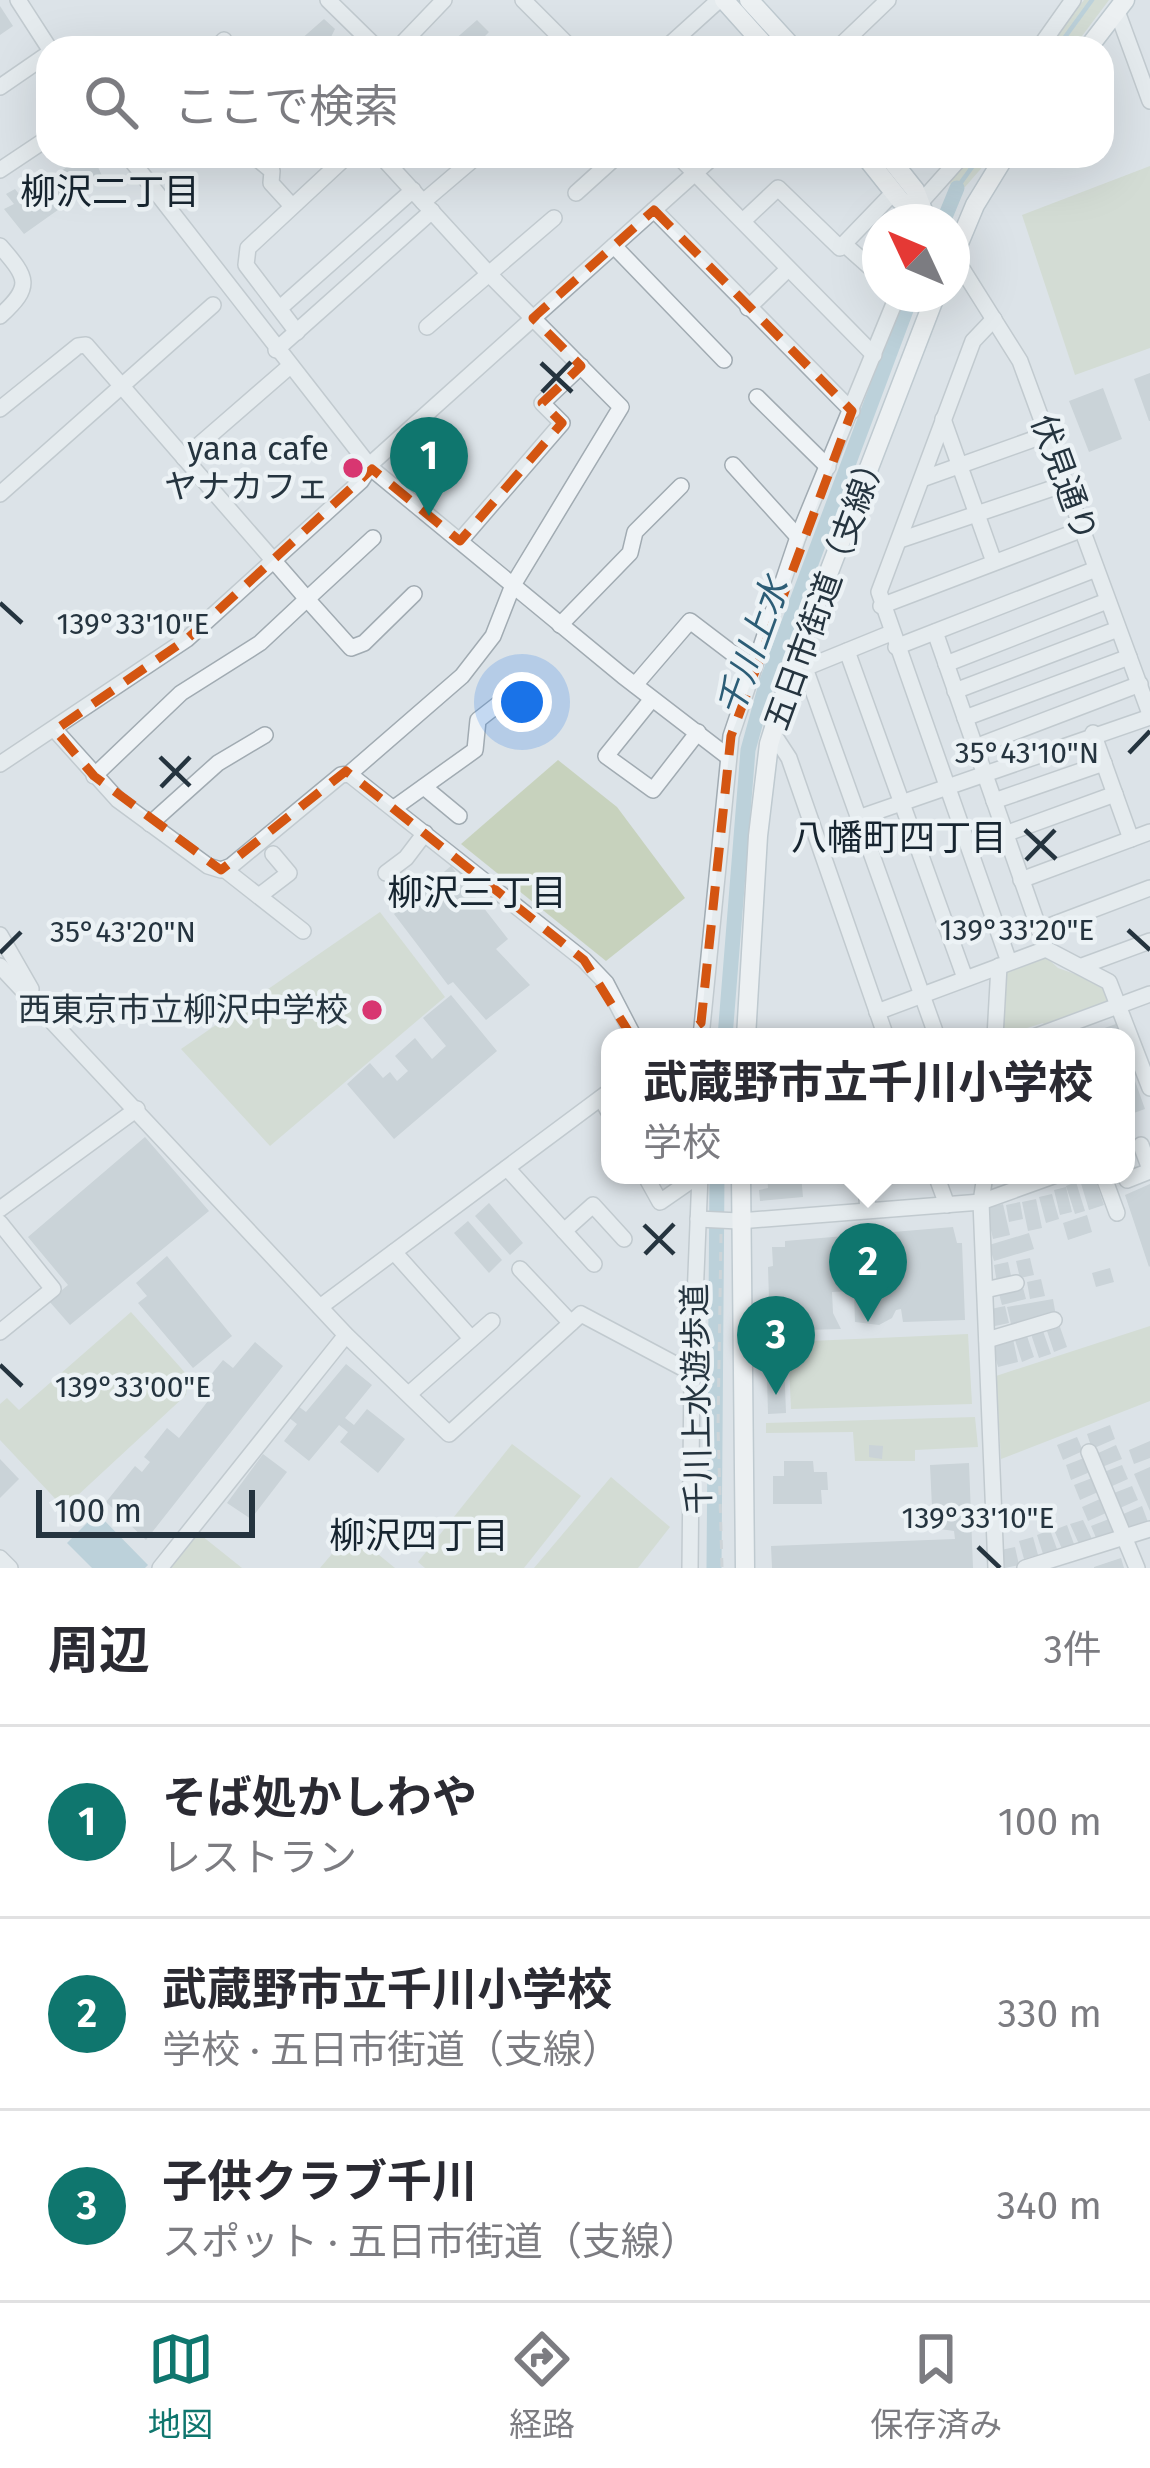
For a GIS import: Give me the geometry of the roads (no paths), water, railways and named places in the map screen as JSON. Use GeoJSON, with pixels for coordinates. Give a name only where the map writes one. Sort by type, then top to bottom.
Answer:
{"type":"FeatureCollection","features":[{"type":"Feature","properties":{"kind":"main road"},"geometry":{"type":"LineString","coordinates":[[722,0],[756,36]]}},
{"type":"Feature","properties":{"kind":"main road"},"geometry":{"type":"LineString","coordinates":[[749,0],[782,36]]}},
{"type":"Feature","properties":{"kind":"main road"},"geometry":{"type":"LineString","coordinates":[[1097,36],[1121,6]]}},
{"type":"Feature","properties":{"kind":"main road"},"geometry":{"type":"LineString","coordinates":[[875,168],[908,204]]}},
{"type":"Feature","properties":{"kind":"main road"},"geometry":{"type":"LineString","coordinates":[[898,168],[915,190],[918,204]]}},
{"type":"Feature","properties":{"kind":"main road"},"geometry":{"type":"LineString","coordinates":[[970,216],[998,168]]}},
{"type":"Feature","properties":{"kind":"main road","name":"五日市街道（支線）"},"geometry":{"type":"LineString","coordinates":[[747,1028],[761,797],[772,733],[929,312]]}},
{"type":"Feature","properties":{"kind":"main road"},"geometry":{"type":"LineString","coordinates":[[739,1184],[731,1225],[746,1568]]}},
{"type":"Feature","properties":{"kind":"street"},"geometry":{"type":"LineString","coordinates":[[19,0],[40,36]]}},
{"type":"Feature","properties":{"kind":"street"},"geometry":{"type":"LineString","coordinates":[[328,0],[365,36]]}},
{"type":"Feature","properties":{"kind":"street"},"geometry":{"type":"LineString","coordinates":[[410,36],[444,0]]}},
{"type":"Feature","properties":{"kind":"street"},"geometry":{"type":"LineString","coordinates":[[523,0],[559,36]]}},
{"type":"Feature","properties":{"kind":"street"},"geometry":{"type":"LineString","coordinates":[[680,36],[722,0]]}},
{"type":"Feature","properties":{"kind":"street"},"geometry":{"type":"LineString","coordinates":[[850,36],[888,0]]}},
{"type":"Feature","properties":{"kind":"street"},"geometry":{"type":"LineString","coordinates":[[1048,36],[1073,0]]}},
{"type":"Feature","properties":{"kind":"street"},"geometry":{"type":"LineString","coordinates":[[1121,6],[1150,101]]}},
{"type":"Feature","properties":{"kind":"street"},"geometry":{"type":"LineString","coordinates":[[0,87],[36,61]]}},
{"type":"Feature","properties":{"kind":"street"},"geometry":{"type":"LineString","coordinates":[[2,165],[36,146]]}},
{"type":"Feature","properties":{"kind":"street"},"geometry":{"type":"LineString","coordinates":[[137,168],[372,469],[727,756]]}},
{"type":"Feature","properties":{"kind":"street"},"geometry":{"type":"LineString","coordinates":[[268,168],[272,171]]}},
{"type":"Feature","properties":{"kind":"street"},"geometry":{"type":"LineString","coordinates":[[275,168],[271,183],[292,206]]}},
{"type":"Feature","properties":{"kind":"street"},"geometry":{"type":"LineString","coordinates":[[297,332],[246,266],[248,248],[334,168]]}},
{"type":"Feature","properties":{"kind":"street"},"geometry":{"type":"LineString","coordinates":[[224,869],[341,775],[350,774],[462,676],[493,636],[513,585],[621,407],[392,168]]}},
{"type":"Feature","properties":{"kind":"street"},"geometry":{"type":"LineString","coordinates":[[280,308],[463,168]]}},
{"type":"Feature","properties":{"kind":"street"},"geometry":{"type":"LineString","coordinates":[[576,193],[604,168]]}},
{"type":"Feature","properties":{"kind":"street"},"geometry":{"type":"LineString","coordinates":[[690,168],[874,355]]}},
{"type":"Feature","properties":{"kind":"street"},"geometry":{"type":"LineString","coordinates":[[0,764],[187,639],[372,469],[374,461],[701,168]]}},
{"type":"Feature","properties":{"kind":"street"},"geometry":{"type":"LineString","coordinates":[[929,204],[954,168]]}},
{"type":"Feature","properties":{"kind":"street"},"geometry":{"type":"LineString","coordinates":[[743,221],[778,188],[840,248],[894,192]]}},
{"type":"Feature","properties":{"kind":"street"},"geometry":{"type":"LineString","coordinates":[[276,350],[423,201]]}},
{"type":"Feature","properties":{"kind":"street"},"geometry":{"type":"LineString","coordinates":[[654,210],[852,411]]}},
{"type":"Feature","properties":{"kind":"street"},"geometry":{"type":"LineString","coordinates":[[427,327],[554,218]]}},
{"type":"Feature","properties":{"kind":"street"},"geometry":{"type":"LineString","coordinates":[[844,244],[862,260]]}},
{"type":"Feature","properties":{"kind":"street"},"geometry":{"type":"LineString","coordinates":[[0,246],[21,271],[24,284],[22,296],[0,316]]}},
{"type":"Feature","properties":{"kind":"street"},"geometry":{"type":"LineString","coordinates":[[614,246],[724,360]]}},
{"type":"Feature","properties":{"kind":"street"},"geometry":{"type":"LineString","coordinates":[[748,308],[788,269]]}},
{"type":"Feature","properties":{"kind":"street","name":"伏見通り"},"geometry":{"type":"LineString","coordinates":[[970,284],[1020,361],[1150,715]]}},
{"type":"Feature","properties":{"kind":"street"},"geometry":{"type":"LineString","coordinates":[[0,494],[213,305]]}},
{"type":"Feature","properties":{"kind":"street"},"geometry":{"type":"LineString","coordinates":[[701,1028],[727,756],[798,537],[891,312]]}},
{"type":"Feature","properties":{"kind":"street"},"geometry":{"type":"LineString","coordinates":[[994,319],[974,340],[879,592],[1004,964],[996,1028]]}},
{"type":"Feature","properties":{"kind":"street"},"geometry":{"type":"LineString","coordinates":[[0,409],[82,344],[351,648],[364,643],[414,594]]}},
{"type":"Feature","properties":{"kind":"street"},"geometry":{"type":"LineString","coordinates":[[184,458],[290,366]]}},
{"type":"Feature","properties":{"kind":"street"},"geometry":{"type":"LineString","coordinates":[[460,541],[562,423],[542,403],[581,366]]}},
{"type":"Feature","properties":{"kind":"street"},"geometry":{"type":"LineString","coordinates":[[757,397],[828,467]]}},
{"type":"Feature","properties":{"kind":"street"},"geometry":{"type":"LineString","coordinates":[[943,418],[994,562]]}},
{"type":"Feature","properties":{"kind":"street"},"geometry":{"type":"LineString","coordinates":[[922,479],[1048,434]]}},
{"type":"Feature","properties":{"kind":"street"},"geometry":{"type":"LineString","coordinates":[[733,465],[798,537]]}},
{"type":"Feature","properties":{"kind":"street"},"geometry":{"type":"LineString","coordinates":[[900,540],[1065,484]]}},
{"type":"Feature","properties":{"kind":"street"},"geometry":{"type":"LineString","coordinates":[[560,625],[630,553],[635,532],[681,486]]}},
{"type":"Feature","properties":{"kind":"street"},"geometry":{"type":"LineString","coordinates":[[881,606],[1083,529]]}},
{"type":"Feature","properties":{"kind":"street"},"geometry":{"type":"LineString","coordinates":[[94,776],[181,693],[260,644],[373,538]]}},
{"type":"Feature","properties":{"kind":"street"},"geometry":{"type":"LineString","coordinates":[[935,1028],[800,664],[935,632],[1096,569]]}},
{"type":"Feature","properties":{"kind":"street"},"geometry":{"type":"LineString","coordinates":[[946,664],[1107,601]]}},
{"type":"Feature","properties":{"kind":"street"},"geometry":{"type":"LineString","coordinates":[[629,680],[690,621],[753,669]]}},
{"type":"Feature","properties":{"kind":"street"},"geometry":{"type":"LineString","coordinates":[[956,691],[1118,629]]}},
{"type":"Feature","properties":{"kind":"street"},"geometry":{"type":"LineString","coordinates":[[935,632],[1046,949],[1108,982],[1127,1028]]}},
{"type":"Feature","properties":{"kind":"street"},"geometry":{"type":"LineString","coordinates":[[847,651],[965,978]]}},
{"type":"Feature","properties":{"kind":"street"},"geometry":{"type":"LineString","coordinates":[[965,718],[1130,657]]}},
{"type":"Feature","properties":{"kind":"street"},"geometry":{"type":"LineString","coordinates":[[975,747],[1140,684]]}},
{"type":"Feature","properties":{"kind":"street"},"geometry":{"type":"LineString","coordinates":[[394,808],[475,750],[478,720],[510,695]]}},
{"type":"Feature","properties":{"kind":"street"},"geometry":{"type":"LineString","coordinates":[[652,699],[606,756],[653,790],[698,731]]}},
{"type":"Feature","properties":{"kind":"street"},"geometry":{"type":"LineString","coordinates":[[858,818],[1150,715]]}},
{"type":"Feature","properties":{"kind":"street"},"geometry":{"type":"LineString","coordinates":[[55,730],[94,776],[150,824],[208,866],[224,869],[303,931]]}},
{"type":"Feature","properties":{"kind":"street"},"geometry":{"type":"LineString","coordinates":[[772,733],[795,776],[883,1028]]}},
{"type":"Feature","properties":{"kind":"street"},"geometry":{"type":"LineString","coordinates":[[1093,734],[1131,839]]}},
{"type":"Feature","properties":{"kind":"street"},"geometry":{"type":"LineString","coordinates":[[150,824],[218,764],[265,735]]}},
{"type":"Feature","properties":{"kind":"street"},"geometry":{"type":"LineString","coordinates":[[994,801],[1104,763]]}},
{"type":"Feature","properties":{"kind":"street"},"geometry":{"type":"LineString","coordinates":[[350,774],[584,961],[606,983],[629,1028]]}},
{"type":"Feature","properties":{"kind":"street"},"geometry":{"type":"LineString","coordinates":[[424,787],[459,816]]}},
{"type":"Feature","properties":{"kind":"street"},"geometry":{"type":"LineString","coordinates":[[1005,834],[1115,794]]}},
{"type":"Feature","properties":{"kind":"street"},"geometry":{"type":"LineString","coordinates":[[386,874],[406,858],[425,832]]}},
{"type":"Feature","properties":{"kind":"street"},"geometry":{"type":"LineString","coordinates":[[1021,880],[1150,832]]}},
{"type":"Feature","properties":{"kind":"street"},"geometry":{"type":"LineString","coordinates":[[259,896],[289,873],[273,854]]}},
{"type":"Feature","properties":{"kind":"street"},"geometry":{"type":"LineString","coordinates":[[1039,930],[1150,888]]}},
{"type":"Feature","properties":{"kind":"street"},"geometry":{"type":"LineString","coordinates":[[0,935],[41,1007]]}},
{"type":"Feature","properties":{"kind":"street"},"geometry":{"type":"LineString","coordinates":[[1082,966],[1150,941]]}},
{"type":"Feature","properties":{"kind":"street"},"geometry":{"type":"LineString","coordinates":[[877,1012],[1046,949]]}},
{"type":"Feature","properties":{"kind":"street"},"geometry":{"type":"LineString","coordinates":[[0,966],[346,1335],[449,1433],[581,1314],[692,1373]]}},
{"type":"Feature","properties":{"kind":"street"},"geometry":{"type":"LineString","coordinates":[[1058,1028],[1150,994]]}},
{"type":"Feature","properties":{"kind":"street"},"geometry":{"type":"LineString","coordinates":[[1138,1054],[1150,1088]]}},
{"type":"Feature","properties":{"kind":"street"},"geometry":{"type":"LineString","coordinates":[[320,1307],[601,1097]]}},
{"type":"Feature","properties":{"kind":"street"},"geometry":{"type":"LineString","coordinates":[[0,1209],[137,1109]]}},
{"type":"Feature","properties":{"kind":"street"},"geometry":{"type":"LineString","coordinates":[[1139,1146],[1150,1170]]}},
{"type":"Feature","properties":{"kind":"street"},"geometry":{"type":"LineString","coordinates":[[507,1168],[594,1264]]}},
{"type":"Feature","properties":{"kind":"street"},"geometry":{"type":"LineString","coordinates":[[650,1184],[660,1202],[687,1184]]}},
{"type":"Feature","properties":{"kind":"street"},"geometry":{"type":"LineString","coordinates":[[690,1568],[700,1184]]}},
{"type":"Feature","properties":{"kind":"street"},"geometry":{"type":"LineString","coordinates":[[866,1184],[868,1210]]}},
{"type":"Feature","properties":{"kind":"street"},"geometry":{"type":"LineString","coordinates":[[939,1184],[947,1205]]}},
{"type":"Feature","properties":{"kind":"street"},"geometry":{"type":"LineString","coordinates":[[984,1184],[996,1568]]}},
{"type":"Feature","properties":{"kind":"street"},"geometry":{"type":"LineString","coordinates":[[698,1219],[731,1225],[981,1202],[1032,1184]]}},
{"type":"Feature","properties":{"kind":"street"},"geometry":{"type":"LineString","coordinates":[[1106,1184],[1117,1213]]}},
{"type":"Feature","properties":{"kind":"street"},"geometry":{"type":"LineString","coordinates":[[564,1231],[593,1205],[624,1239]]}},
{"type":"Feature","properties":{"kind":"street"},"geometry":{"type":"LineString","coordinates":[[0,1222],[53,1289],[0,1332]]}},
{"type":"Feature","properties":{"kind":"street"},"geometry":{"type":"LineString","coordinates":[[394,1252],[470,1337]]}},
{"type":"Feature","properties":{"kind":"street"},"geometry":{"type":"LineString","coordinates":[[520,1269],[571,1324]]}},
{"type":"Feature","properties":{"kind":"street"},"geometry":{"type":"LineString","coordinates":[[985,1290],[1016,1283]]}},
{"type":"Feature","properties":{"kind":"street"},"geometry":{"type":"LineString","coordinates":[[987,1340],[1054,1320]]}},
{"type":"Feature","properties":{"kind":"street"},"geometry":{"type":"LineString","coordinates":[[409,1394],[492,1321]]}},
{"type":"Feature","properties":{"kind":"street"},"geometry":{"type":"LineString","coordinates":[[160,1568],[346,1335]]}},
{"type":"Feature","properties":{"kind":"street"},"geometry":{"type":"LineString","coordinates":[[1089,1451],[1137,1568]]}},
{"type":"Feature","properties":{"kind":"street"},"geometry":{"type":"LineString","coordinates":[[1025,1568],[1150,1529]]}},
{"type":"Feature","properties":{"kind":"street"},"geometry":{"type":"LineString","coordinates":[[0,1558],[10,1568]]}},
{"type":"Feature","properties":{"kind":"water"},"geometry":{"type":"Polygon","coordinates":[[[97,1513],[148,1565],[145,1568],[92,1568],[67,1543],[97,1513]]]}},
{"type":"Feature","properties":{"kind":"waterway","name":"千川上水"},"geometry":{"type":"LineString","coordinates":[[1066,36],[1092,0]]}},
{"type":"Feature","properties":{"kind":"waterway","name":"千川上水"},"geometry":{"type":"LineString","coordinates":[[957,188],[971,168]]}},
{"type":"Feature","properties":{"kind":"waterway","name":"千川上水"},"geometry":{"type":"LineString","coordinates":[[950,204],[957,188]]}},
{"type":"Feature","properties":{"kind":"waterway","name":"千川上水"},"geometry":{"type":"LineString","coordinates":[[726,1028],[748,750],[767,681],[905,312]]}},
{"type":"Feature","properties":{"kind":"waterway","name":"千川上水"},"geometry":{"type":"LineString","coordinates":[[714,1568],[717,1184]]}},
{"type":"Feature","properties":{"kind":"place","name":"yana cafe ヤナカフェ"},"geometry":{"type":"Point","coordinates":[353,468]}},
{"type":"Feature","properties":{"kind":"place","name":"そば処かしわや"},"geometry":{"type":"Point","coordinates":[429,516]}},
{"type":"Feature","properties":{"kind":"place","name":"西東京市立柳沢中学校"},"geometry":{"type":"Point","coordinates":[372,1010]}},
{"type":"Feature","properties":{"kind":"place","name":"武蔵野市立千川小学校"},"geometry":{"type":"Point","coordinates":[868,1322]}},
{"type":"Feature","properties":{"kind":"place","name":"子供クラブ千川"},"geometry":{"type":"Point","coordinates":[776,1395]}},
{"type":"Feature","properties":{"kind":"district","name":"柳沢二丁目"},"geometry":{"type":"Point","coordinates":[110,192]}},
{"type":"Feature","properties":{"kind":"district","name":"八幡町四丁目"},"geometry":{"type":"Point","coordinates":[899,838]}},
{"type":"Feature","properties":{"kind":"district","name":"柳沢三丁目"},"geometry":{"type":"Point","coordinates":[477,893]}},
{"type":"Feature","properties":{"kind":"district","name":"柳沢四丁目"},"geometry":{"type":"Point","coordinates":[419,1536]}}]}
